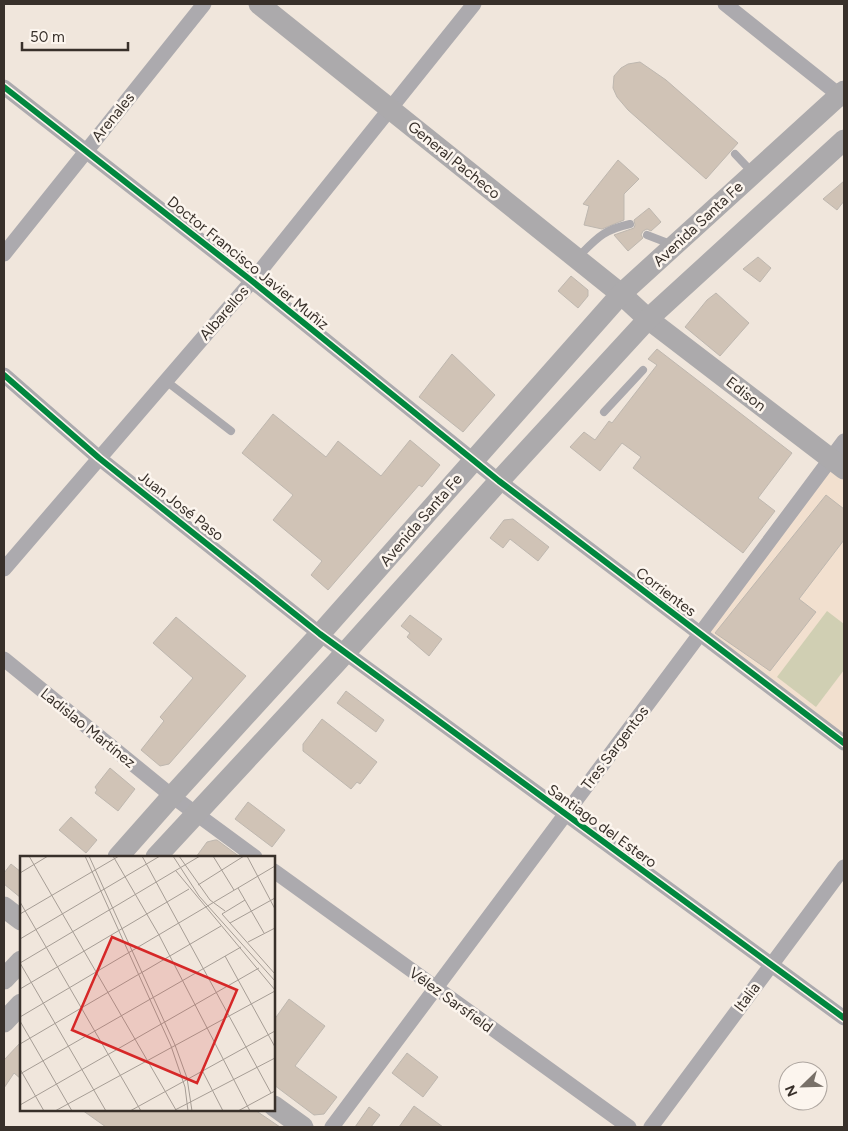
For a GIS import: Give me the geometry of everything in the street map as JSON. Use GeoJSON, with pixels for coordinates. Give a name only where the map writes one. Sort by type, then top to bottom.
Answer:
{"type":"FeatureCollection","features":[{"type":"Feature","properties":{"kind":"main road","name":"General Pacheco"},"geometry":{"type":"LineString","coordinates":[[260,4],[622,294],[648,319]]}},
{"type":"Feature","properties":{"kind":"main road","name":"Avenida Santa Fe"},"geometry":{"type":"LineString","coordinates":[[119,856],[320,634],[622,294],[754,173],[843,95]]}},
{"type":"Feature","properties":{"kind":"main road","name":"Avenida Santa Fe"},"geometry":{"type":"LineString","coordinates":[[157,856],[346,652],[499,481],[648,319],[844,140]]}},
{"type":"Feature","properties":{"kind":"main road","name":"Edison"},"geometry":{"type":"LineString","coordinates":[[648,319],[838,464]]}},
{"type":"Feature","properties":{"kind":"main road"},"geometry":{"type":"LineString","coordinates":[[4,907],[20,919]]}},
{"type":"Feature","properties":{"kind":"main road"},"geometry":{"type":"LineString","coordinates":[[4,979],[20,962]]}},
{"type":"Feature","properties":{"kind":"main road"},"geometry":{"type":"LineString","coordinates":[[4,1022],[20,1005]]}},
{"type":"Feature","properties":{"kind":"main road"},"geometry":{"type":"LineString","coordinates":[[275,1107],[303,1127]]}},
{"type":"Feature","properties":{"kind":"street","name":"Arenales"},"geometry":{"type":"LineString","coordinates":[[4,254],[204,4]]}},
{"type":"Feature","properties":{"kind":"street","name":"Albarellos"},"geometry":{"type":"LineString","coordinates":[[4,569],[252,281],[474,4]]}},
{"type":"Feature","properties":{"kind":"street"},"geometry":{"type":"LineString","coordinates":[[729,5],[843,95]]}},
{"type":"Feature","properties":{"kind":"street","name":"Doctor Francisco Javier Muñiz"},"geometry":{"type":"LineString","coordinates":[[4,88],[252,281],[473,460]]}},
{"type":"Feature","properties":{"kind":"street","name":"Juan José Paso"},"geometry":{"type":"LineString","coordinates":[[4,375],[99,458],[320,634],[346,652]]}},
{"type":"Feature","properties":{"kind":"street","name":"Tres Sargentos"},"geometry":{"type":"LineString","coordinates":[[332,1127],[701,634],[838,464],[844,441]]}},
{"type":"Feature","properties":{"kind":"street","name":"Corrientes"},"geometry":{"type":"LineString","coordinates":[[473,460],[844,743]]}},
{"type":"Feature","properties":{"kind":"street","name":"Santiago del Estero"},"geometry":{"type":"LineString","coordinates":[[346,652],[844,1018]]}},
{"type":"Feature","properties":{"kind":"street","name":"Ladislao Martínez"},"geometry":{"type":"LineString","coordinates":[[4,659],[172,796]]}},
{"type":"Feature","properties":{"kind":"street"},"geometry":{"type":"LineString","coordinates":[[172,796],[254,856]]}},
{"type":"Feature","properties":{"kind":"street","name":"Italia"},"geometry":{"type":"LineString","coordinates":[[651,1127],[844,867]]}},
{"type":"Feature","properties":{"kind":"street","name":"Vélez Sarsfield"},"geometry":{"type":"LineString","coordinates":[[275,872],[629,1127]]}},
{"type":"Feature","properties":{"kind":"lane"},"geometry":{"type":"LineString","coordinates":[[735,154],[754,173]]}},
{"type":"Feature","properties":{"kind":"lane"},"geometry":{"type":"LineString","coordinates":[[577,259],[600,235],[614,228],[630,224]]}},
{"type":"Feature","properties":{"kind":"lane"},"geometry":{"type":"LineString","coordinates":[[646,235],[674,246]]}},
{"type":"Feature","properties":{"kind":"lane"},"geometry":{"type":"LineString","coordinates":[[604,412],[643,370]]}},
{"type":"Feature","properties":{"kind":"lane"},"geometry":{"type":"LineString","coordinates":[[166,381],[232,431]]}},
{"type":"Feature","properties":{"kind":"shaded area"},"geometry":{"type":"Polygon","coordinates":[[[831,459],[844,469],[844,743],[701,634],[831,459]]]}},
{"type":"Feature","properties":{"kind":"green space"},"geometry":{"type":"Polygon","coordinates":[[[827,611],[844,624],[844,670],[816,707],[777,677],[827,611]]]}},
{"type":"Feature","properties":{"kind":"building"},"geometry":{"type":"Polygon","coordinates":[[[640,62],[666,80],[738,143],[706,179],[628,110],[617,97],[613,88],[614,76],[621,68],[628,64],[640,62]]]}},
{"type":"Feature","properties":{"kind":"building"},"geometry":{"type":"Polygon","coordinates":[[[618,160],[639,179],[624,194],[624,220],[602,229],[584,225],[589,206],[583,204],[618,160]]]}},
{"type":"Feature","properties":{"kind":"building"},"geometry":{"type":"Polygon","coordinates":[[[844,181],[844,201],[837,210],[823,199],[844,181]]]}},
{"type":"Feature","properties":{"kind":"building"},"geometry":{"type":"Polygon","coordinates":[[[649,208],[661,222],[651,231],[647,229],[643,231],[641,235],[643,238],[628,251],[614,235],[634,228],[634,220],[649,208]]]}},
{"type":"Feature","properties":{"kind":"building"},"geometry":{"type":"Polygon","coordinates":[[[758,257],[771,268],[760,282],[743,269],[758,257]]]}},
{"type":"Feature","properties":{"kind":"building"},"geometry":{"type":"Polygon","coordinates":[[[571,276],[588,290],[588,296],[578,308],[558,291],[571,276]]]}},
{"type":"Feature","properties":{"kind":"building"},"geometry":{"type":"Polygon","coordinates":[[[716,293],[749,323],[720,356],[685,327],[707,300],[716,293]]]}},
{"type":"Feature","properties":{"kind":"building"},"geometry":{"type":"Polygon","coordinates":[[[657,349],[792,453],[758,498],[775,511],[743,553],[633,468],[641,457],[622,443],[600,471],[570,447],[584,432],[595,440],[609,421],[612,423],[657,365],[648,359],[657,349]]]}},
{"type":"Feature","properties":{"kind":"building"},"geometry":{"type":"Polygon","coordinates":[[[452,354],[495,395],[463,432],[419,397],[452,354]]]}},
{"type":"Feature","properties":{"kind":"building"},"geometry":{"type":"Polygon","coordinates":[[[273,414],[326,457],[338,441],[381,476],[410,440],[440,465],[422,487],[419,485],[328,590],[311,575],[322,561],[273,520],[293,495],[242,453],[273,414]]]}},
{"type":"Feature","properties":{"kind":"building"},"geometry":{"type":"Polygon","coordinates":[[[826,495],[844,509],[844,540],[799,599],[816,612],[770,671],[715,633],[826,495]]]}},
{"type":"Feature","properties":{"kind":"building"},"geometry":{"type":"Polygon","coordinates":[[[513,519],[549,547],[538,561],[510,539],[503,548],[490,538],[504,520],[513,519]]]}},
{"type":"Feature","properties":{"kind":"building"},"geometry":{"type":"Polygon","coordinates":[[[410,615],[442,639],[429,656],[407,637],[410,633],[401,626],[410,615]]]}},
{"type":"Feature","properties":{"kind":"building"},"geometry":{"type":"Polygon","coordinates":[[[176,617],[246,676],[169,764],[160,766],[141,750],[164,721],[160,717],[193,678],[153,643],[176,617]]]}},
{"type":"Feature","properties":{"kind":"building"},"geometry":{"type":"Polygon","coordinates":[[[346,691],[384,720],[376,732],[337,703],[346,691]]]}},
{"type":"Feature","properties":{"kind":"building"},"geometry":{"type":"Polygon","coordinates":[[[322,719],[377,762],[360,784],[357,782],[351,789],[303,751],[303,744],[322,719]]]}},
{"type":"Feature","properties":{"kind":"building"},"geometry":{"type":"Polygon","coordinates":[[[110,768],[135,789],[118,811],[95,793],[97,790],[95,787],[110,768]]]}},
{"type":"Feature","properties":{"kind":"building"},"geometry":{"type":"Polygon","coordinates":[[[248,802],[285,830],[272,847],[235,819],[248,802]]]}},
{"type":"Feature","properties":{"kind":"building"},"geometry":{"type":"Polygon","coordinates":[[[71,817],[97,840],[86,853],[59,830],[71,817]]]}},
{"type":"Feature","properties":{"kind":"building"},"geometry":{"type":"Polygon","coordinates":[[[217,840],[239,856],[197,856],[207,842],[217,840]]]}},
{"type":"Feature","properties":{"kind":"building"},"geometry":{"type":"Polygon","coordinates":[[[11,864],[20,871],[20,897],[4,884],[4,873],[11,864]]]}},
{"type":"Feature","properties":{"kind":"building"},"geometry":{"type":"Polygon","coordinates":[[[289,999],[325,1026],[295,1066],[337,1097],[324,1114],[314,1115],[275,1086],[275,1019],[289,999]]]}},
{"type":"Feature","properties":{"kind":"building"},"geometry":{"type":"Polygon","coordinates":[[[20,1043],[20,1078],[14,1073],[4,1088],[4,1060],[20,1043]]]}},
{"type":"Feature","properties":{"kind":"building"},"geometry":{"type":"Polygon","coordinates":[[[407,1053],[438,1077],[423,1097],[392,1073],[407,1053]]]}},
{"type":"Feature","properties":{"kind":"building"},"geometry":{"type":"Polygon","coordinates":[[[414,1106],[443,1127],[399,1127],[414,1106]]]}},
{"type":"Feature","properties":{"kind":"building"},"geometry":{"type":"Polygon","coordinates":[[[369,1107],[380,1115],[371,1127],[355,1127],[369,1107]]]}},
{"type":"Feature","properties":{"kind":"building"},"geometry":{"type":"Polygon","coordinates":[[[83,1111],[256,1111],[280,1127],[106,1127],[83,1111]]]}},
{"type":"Feature","properties":{"kind":"cycle path"},"geometry":{"type":"LineString","coordinates":[[4,87],[252,281],[499,481],[844,743]]}},
{"type":"Feature","properties":{"kind":"cycle path"},"geometry":{"type":"LineString","coordinates":[[4,375],[99,458],[320,634],[844,1018]]}}]}
